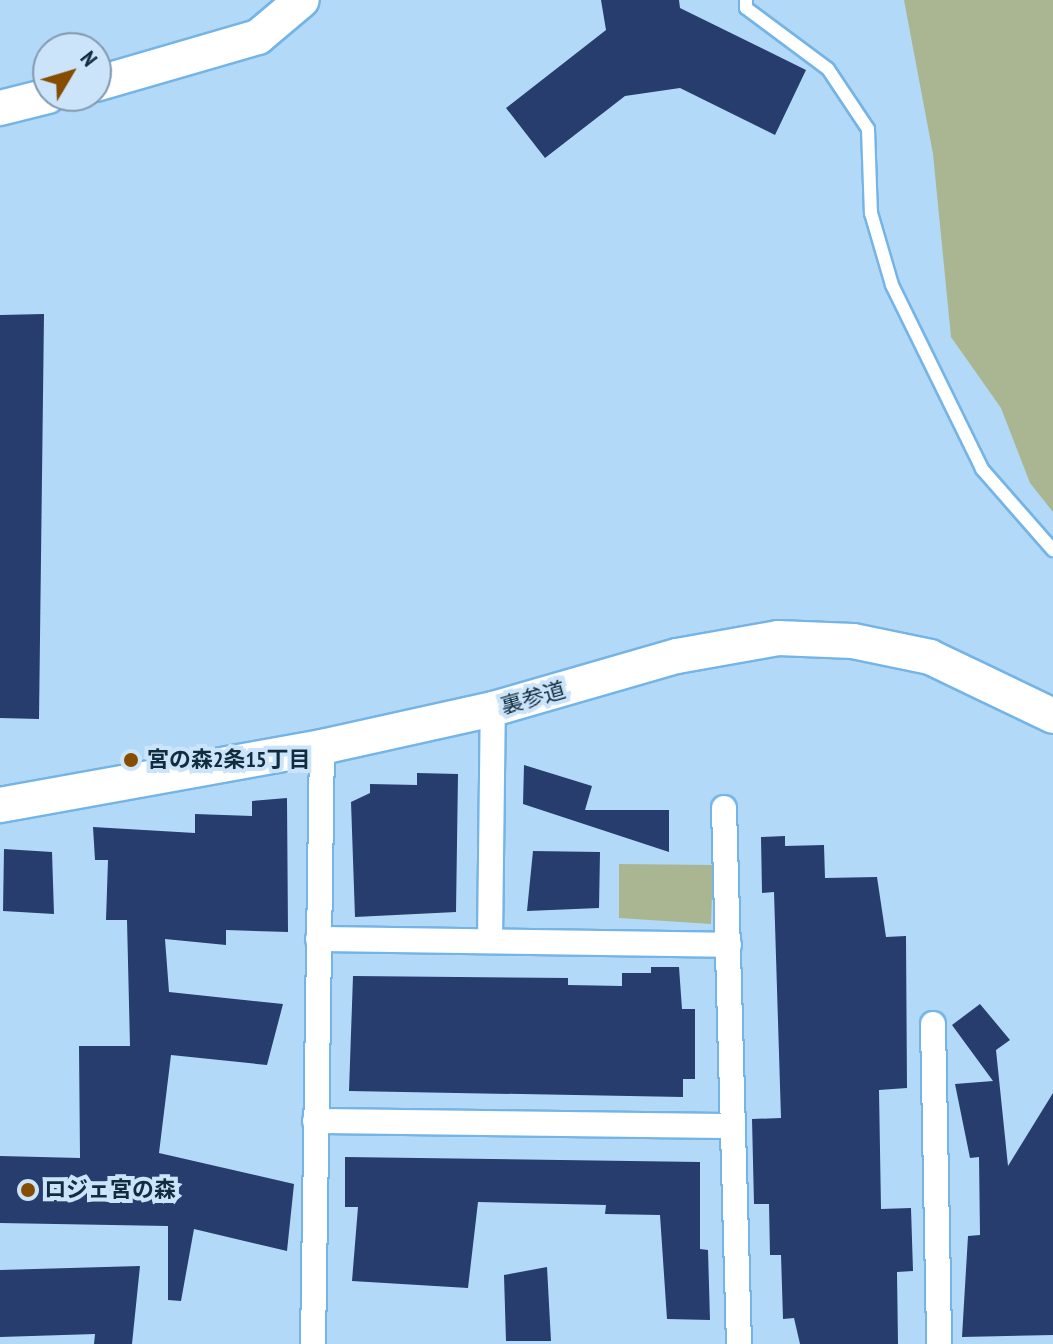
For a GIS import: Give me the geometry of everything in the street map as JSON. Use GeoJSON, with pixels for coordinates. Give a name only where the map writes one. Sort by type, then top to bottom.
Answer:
{"type":"FeatureCollection","features":[{"type":"Feature","properties":{"kind":"street"},"geometry":{"type":"LineString","coordinates":[[112,79],[258,37],[302,0]]}},
{"type":"Feature","properties":{"kind":"street"},"geometry":{"type":"LineString","coordinates":[[0,108],[32,100]]}},
{"type":"Feature","properties":{"kind":"street","name":"裏参道"},"geometry":{"type":"LineString","coordinates":[[0,805],[322,747],[493,709],[677,656],[778,638],[853,641],[930,657],[1053,716]]}},
{"type":"Feature","properties":{"kind":"street"},"geometry":{"type":"LineString","coordinates":[[490,940],[493,709]]}},
{"type":"Feature","properties":{"kind":"street"},"geometry":{"type":"LineString","coordinates":[[313,1344],[322,747]]}},
{"type":"Feature","properties":{"kind":"street"},"geometry":{"type":"LineString","coordinates":[[724,808],[739,1344]]}},
{"type":"Feature","properties":{"kind":"street"},"geometry":{"type":"LineString","coordinates":[[318,939],[729,945]]}},
{"type":"Feature","properties":{"kind":"street"},"geometry":{"type":"LineString","coordinates":[[933,1024],[939,1344]]}},
{"type":"Feature","properties":{"kind":"street"},"geometry":{"type":"LineString","coordinates":[[315,1121],[732,1126]]}},
{"type":"Feature","properties":{"kind":"lane"},"geometry":{"type":"LineString","coordinates":[[746,0],[746,8],[828,69],[868,129],[871,213],[892,285],[982,469],[1053,550]]}},
{"type":"Feature","properties":{"kind":"green space"},"geometry":{"type":"Polygon","coordinates":[[[904,0],[1053,0],[1053,512],[1030,483],[1001,408],[951,337],[933,154],[904,0]]]}},
{"type":"Feature","properties":{"kind":"green space"},"geometry":{"type":"Polygon","coordinates":[[[619,864],[713,865],[711,924],[619,918],[619,864]]]}},
{"type":"Feature","properties":{"kind":"building"},"geometry":{"type":"Polygon","coordinates":[[[601,0],[679,0],[680,8],[806,70],[775,135],[680,88],[625,96],[545,158],[506,108],[606,30],[601,0]]]}},
{"type":"Feature","properties":{"kind":"building"},"geometry":{"type":"Polygon","coordinates":[[[44,314],[39,719],[0,718],[0,315],[44,314]]]}},
{"type":"Feature","properties":{"kind":"building"},"geometry":{"type":"Polygon","coordinates":[[[524,765],[592,786],[585,810],[669,810],[669,852],[523,804],[524,765]]]}},
{"type":"Feature","properties":{"kind":"building"},"geometry":{"type":"Polygon","coordinates":[[[417,773],[458,774],[456,912],[355,917],[351,802],[370,793],[370,784],[417,785],[417,773]]]}},
{"type":"Feature","properties":{"kind":"building"},"geometry":{"type":"Polygon","coordinates":[[[287,798],[288,932],[226,930],[226,945],[165,939],[169,992],[283,1004],[267,1065],[171,1055],[159,1153],[294,1184],[287,1251],[194,1229],[181,1301],[168,1300],[168,1226],[0,1223],[0,1156],[80,1158],[79,1046],[130,1046],[127,920],[106,920],[108,860],[95,860],[93,827],[195,833],[195,814],[252,816],[252,801],[287,798]]]}},
{"type":"Feature","properties":{"kind":"building"},"geometry":{"type":"Polygon","coordinates":[[[785,836],[785,846],[824,845],[825,878],[877,877],[886,937],[906,936],[907,1088],[879,1090],[881,1209],[911,1208],[913,1271],[897,1272],[898,1344],[800,1344],[794,1318],[783,1319],[781,1255],[770,1255],[769,1204],[754,1204],[752,1119],[781,1118],[774,892],[762,893],[761,837],[785,836]]]}},
{"type":"Feature","properties":{"kind":"building"},"geometry":{"type":"Polygon","coordinates":[[[4,849],[52,852],[54,914],[3,911],[4,849]]]}},
{"type":"Feature","properties":{"kind":"building"},"geometry":{"type":"Polygon","coordinates":[[[533,851],[600,852],[599,908],[527,911],[533,851]]]}},
{"type":"Feature","properties":{"kind":"building"},"geometry":{"type":"Polygon","coordinates":[[[651,967],[679,967],[682,1009],[695,1009],[695,1079],[683,1079],[683,1097],[349,1091],[353,976],[568,978],[568,985],[622,986],[622,973],[651,973],[651,967]]]}},
{"type":"Feature","properties":{"kind":"building"},"geometry":{"type":"Polygon","coordinates":[[[980,1004],[1010,1040],[996,1050],[1008,1166],[1053,1093],[1053,1335],[962,1337],[968,1236],[980,1235],[979,1157],[970,1158],[955,1084],[993,1081],[952,1025],[980,1004]]]}},
{"type":"Feature","properties":{"kind":"building"},"geometry":{"type":"Polygon","coordinates":[[[345,1157],[700,1162],[700,1249],[708,1250],[710,1320],[667,1319],[660,1215],[605,1214],[606,1205],[478,1202],[468,1288],[352,1281],[358,1207],[345,1207],[345,1157]]]}},
{"type":"Feature","properties":{"kind":"building"},"geometry":{"type":"Polygon","coordinates":[[[140,1266],[132,1344],[94,1344],[95,1334],[0,1337],[0,1270],[140,1266]]]}},
{"type":"Feature","properties":{"kind":"building"},"geometry":{"type":"Polygon","coordinates":[[[547,1267],[551,1341],[506,1341],[504,1275],[547,1267]]]}},
{"type":"Feature","properties":{"kind":"place","name":"宮の森2条15丁目"},"geometry":{"type":"Point","coordinates":[131,760]}},
{"type":"Feature","properties":{"kind":"place","name":"ロジェ宮の森"},"geometry":{"type":"Point","coordinates":[28,1190]}}]}
